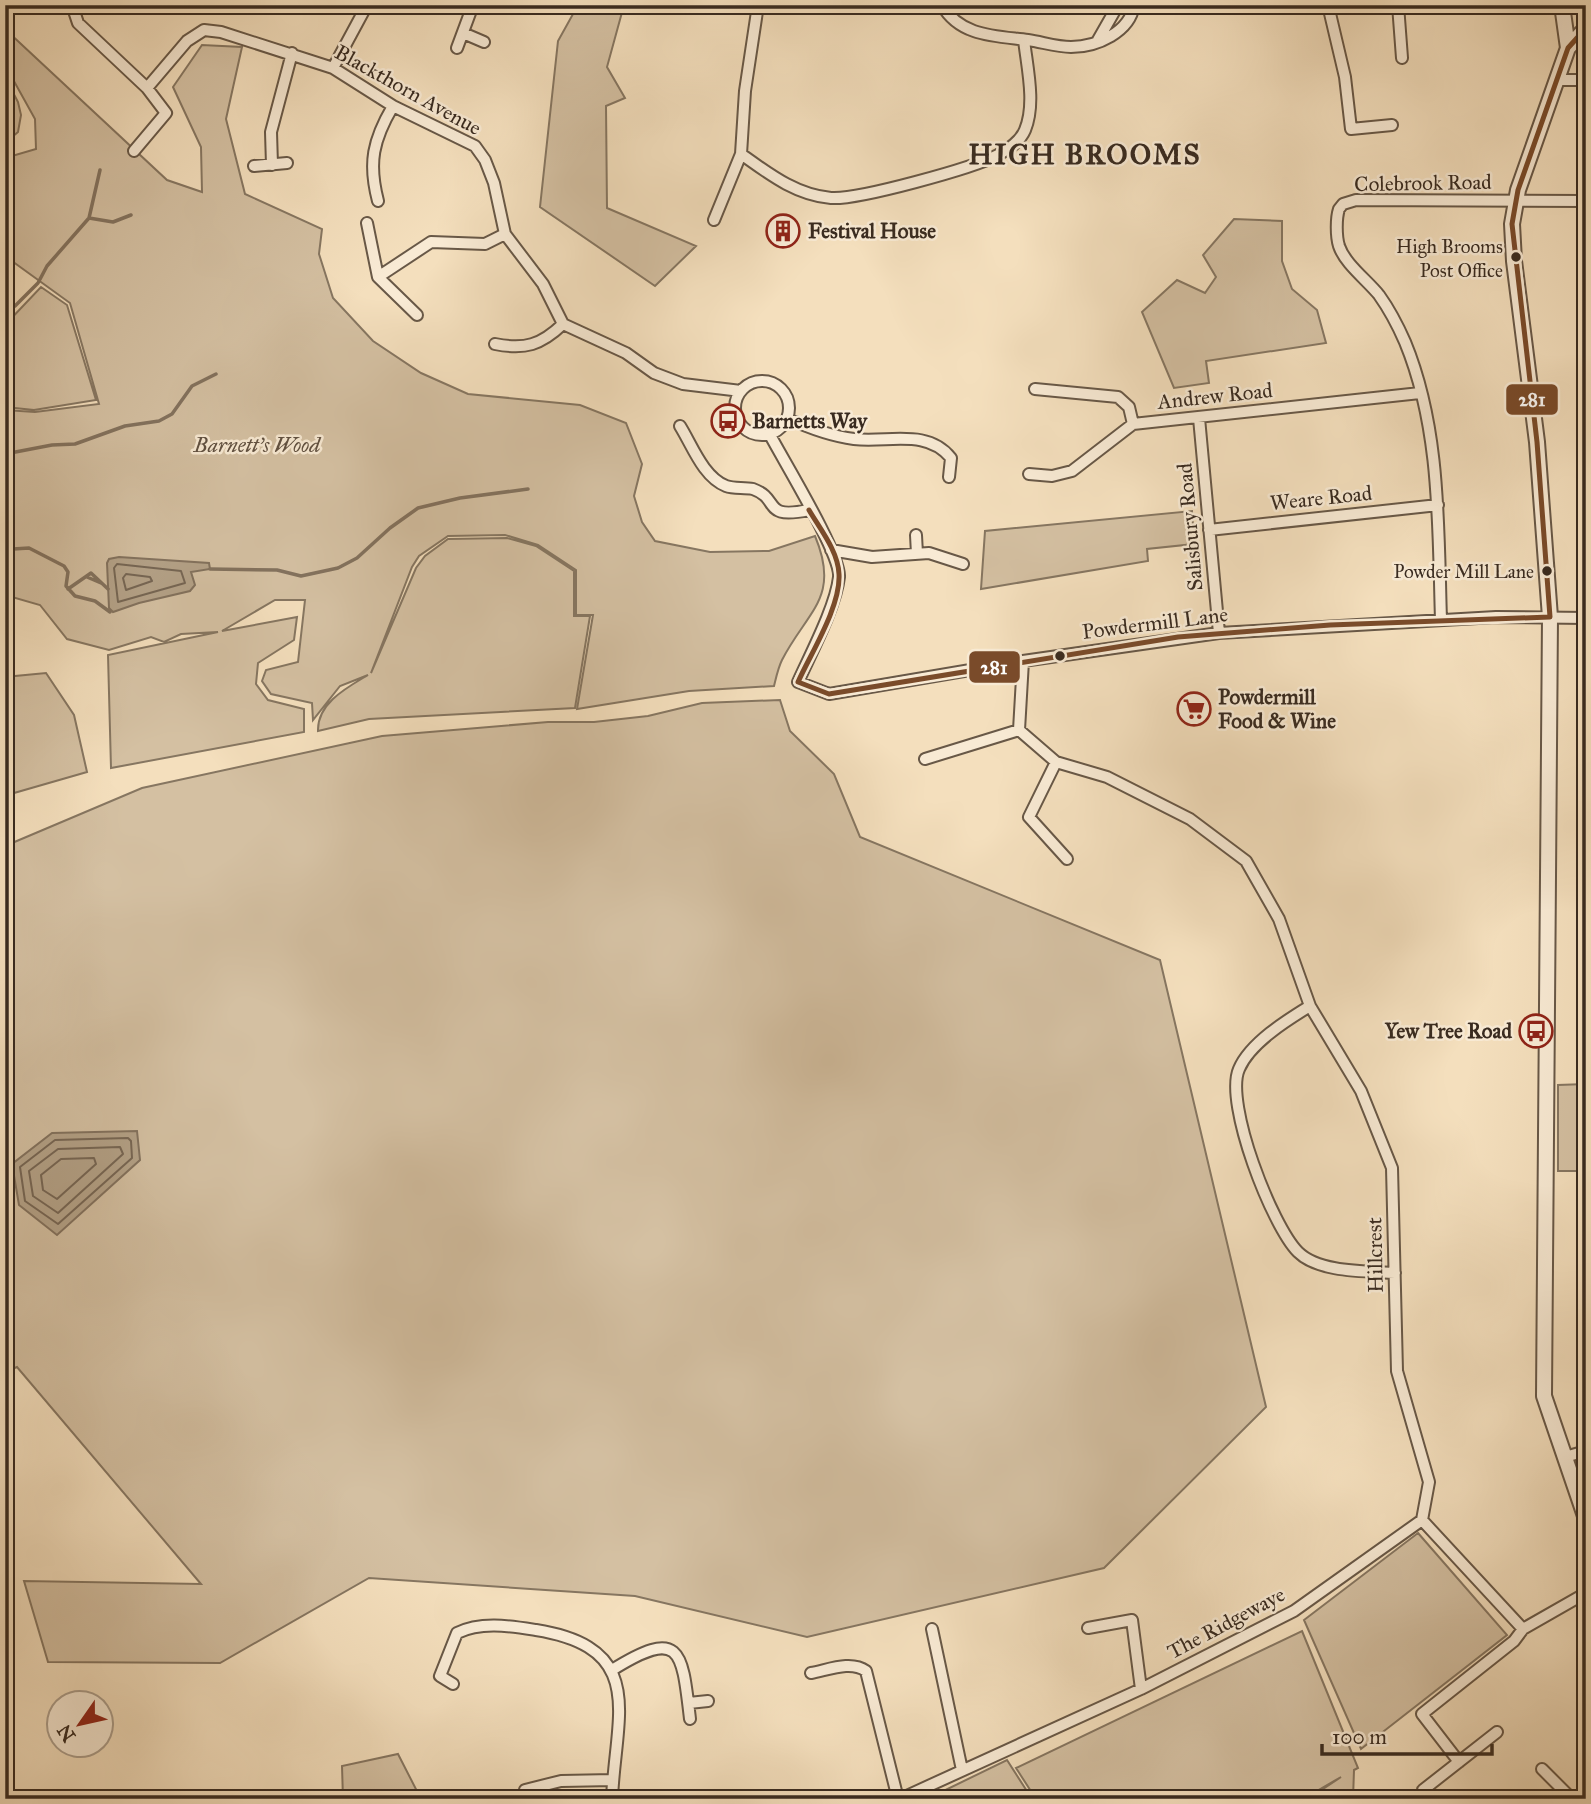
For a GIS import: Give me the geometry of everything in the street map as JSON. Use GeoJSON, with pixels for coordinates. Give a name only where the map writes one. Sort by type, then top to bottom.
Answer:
{"type":"FeatureCollection","features":[{"type":"Feature","properties":{"kind":"street"},"geometry":{"type":"LineString","coordinates":[[72,5],[78,23],[147,88],[166,113],[135,151]]}},
{"type":"Feature","properties":{"kind":"street"},"geometry":{"type":"LineString","coordinates":[[333,68],[367,5]]}},
{"type":"Feature","properties":{"kind":"street"},"geometry":{"type":"LineString","coordinates":[[457,48],[473,5]]}},
{"type":"Feature","properties":{"kind":"street"},"geometry":{"type":"LineString","coordinates":[[714,220],[741,154],[745,91],[758,5]]}},
{"type":"Feature","properties":{"kind":"street"},"geometry":{"type":"LineString","coordinates":[[942,5],[960,24],[982,36],[1068,47],[1097,42],[1128,22],[1134,5]]}},
{"type":"Feature","properties":{"kind":"street"},"geometry":{"type":"LineString","coordinates":[[1097,42],[1118,5]]}},
{"type":"Feature","properties":{"kind":"street"},"geometry":{"type":"LineString","coordinates":[[1328,5],[1345,77],[1351,129],[1392,125]]}},
{"type":"Feature","properties":{"kind":"street"},"geometry":{"type":"LineString","coordinates":[[1398,5],[1402,58]]}},
{"type":"Feature","properties":{"kind":"street"},"geometry":{"type":"LineString","coordinates":[[1562,5],[1568,48]]}},
{"type":"Feature","properties":{"kind":"street"},"geometry":{"type":"LineString","coordinates":[[1586,28],[1568,48],[1516,201],[1512,224],[1514,261],[1537,442],[1550,617],[1544,1396],[1586,1519]]}},
{"type":"Feature","properties":{"kind":"street","name":"Blackthorn Avenue"},"geometry":{"type":"LineString","coordinates":[[147,88],[187,41],[204,30],[245,37],[333,68],[393,106],[475,146],[485,160],[494,183],[505,234],[543,284],[563,324]]}},
{"type":"Feature","properties":{"kind":"street"},"geometry":{"type":"LineString","coordinates":[[463,33],[484,41]]}},
{"type":"Feature","properties":{"kind":"street"},"geometry":{"type":"LineString","coordinates":[[741,154],[785,186],[832,198],[884,189],[995,156],[1015,144],[1027,123],[1029,90],[1024,40]]}},
{"type":"Feature","properties":{"kind":"street"},"geometry":{"type":"LineString","coordinates":[[272,164],[271,132],[292,53]]}},
{"type":"Feature","properties":{"kind":"street"},"geometry":{"type":"LineString","coordinates":[[1556,80],[1586,80]]}},
{"type":"Feature","properties":{"kind":"street"},"geometry":{"type":"LineString","coordinates":[[378,201],[371,174],[376,142],[393,106]]}},
{"type":"Feature","properties":{"kind":"street"},"geometry":{"type":"LineString","coordinates":[[254,166],[288,163]]}},
{"type":"Feature","properties":{"kind":"street","name":"Colebrook Road"},"geometry":{"type":"LineString","coordinates":[[1420,393],[1405,342],[1393,319],[1338,243],[1338,214],[1348,201],[1586,201]]}},
{"type":"Feature","properties":{"kind":"street"},"geometry":{"type":"LineString","coordinates":[[367,223],[378,277],[417,315]]}},
{"type":"Feature","properties":{"kind":"street"},"geometry":{"type":"LineString","coordinates":[[378,277],[431,242],[485,243],[505,234]]}},
{"type":"Feature","properties":{"kind":"street"},"geometry":{"type":"LineString","coordinates":[[495,344],[528,348],[552,335],[563,324],[626,353],[654,373],[683,384],[741,391],[755,382],[772,383],[785,394],[788,402],[787,418],[769,433],[753,433],[740,422],[736,407],[741,391]]}},
{"type":"Feature","properties":{"kind":"street"},"geometry":{"type":"LineString","coordinates":[[1035,389],[1118,397],[1129,407],[1133,424]]}},
{"type":"Feature","properties":{"kind":"street"},"geometry":{"type":"LineString","coordinates":[[1420,393],[1429,432],[1438,505],[1441,620]]}},
{"type":"Feature","properties":{"kind":"street","name":"Andrew Road"},"geometry":{"type":"LineString","coordinates":[[1029,474],[1052,476],[1072,471],[1133,424],[1420,393]]}},
{"type":"Feature","properties":{"kind":"street"},"geometry":{"type":"LineString","coordinates":[[787,418],[839,437],[923,440],[936,443],[951,458],[948,478]]}},
{"type":"Feature","properties":{"kind":"street","name":"Salisbury Road"},"geometry":{"type":"LineString","coordinates":[[1199,418],[1219,633]]}},
{"type":"Feature","properties":{"kind":"street"},"geometry":{"type":"LineString","coordinates":[[680,426],[710,476],[726,486],[755,490],[777,511],[787,514],[809,510]]}},
{"type":"Feature","properties":{"kind":"street","name":"Powdermill Lane"},"geometry":{"type":"LineString","coordinates":[[769,433],[831,550],[839,576],[825,619],[797,682],[829,695],[1023,661],[1219,633],[1441,620],[1586,618]]}},
{"type":"Feature","properties":{"kind":"street"},"geometry":{"type":"LineString","coordinates":[[948,454],[958,445]]}},
{"type":"Feature","properties":{"kind":"street","name":"Weare Road"},"geometry":{"type":"LineString","coordinates":[[1209,530],[1438,505]]}},
{"type":"Feature","properties":{"kind":"street"},"geometry":{"type":"LineString","coordinates":[[916,535],[917,554]]}},
{"type":"Feature","properties":{"kind":"street"},"geometry":{"type":"LineString","coordinates":[[831,550],[872,557],[929,553],[963,564]]}},
{"type":"Feature","properties":{"kind":"street"},"geometry":{"type":"LineString","coordinates":[[1019,730],[1023,661]]}},
{"type":"Feature","properties":{"kind":"street"},"geometry":{"type":"LineString","coordinates":[[925,759],[1019,730]]}},
{"type":"Feature","properties":{"kind":"street"},"geometry":{"type":"LineString","coordinates":[[1019,730],[1056,762],[1029,817],[1067,859]]}},
{"type":"Feature","properties":{"kind":"street","name":"Hillcrest"},"geometry":{"type":"LineString","coordinates":[[1056,762],[1107,777],[1190,819],[1246,861],[1279,919],[1310,1006],[1361,1091],[1392,1168],[1397,1371],[1429,1482],[1422,1520]]}},
{"type":"Feature","properties":{"kind":"street"},"geometry":{"type":"LineString","coordinates":[[1310,1006],[1270,1031],[1239,1069],[1236,1105],[1270,1210],[1299,1253],[1338,1270],[1395,1273]]}},
{"type":"Feature","properties":{"kind":"street"},"geometry":{"type":"LineString","coordinates":[[1565,1457],[1586,1451]]}},
{"type":"Feature","properties":{"kind":"street"},"geometry":{"type":"LineString","coordinates":[[1422,1520],[1523,1629]]}},
{"type":"Feature","properties":{"kind":"street","name":"The Ridgewaye"},"geometry":{"type":"LineString","coordinates":[[899,1799],[1141,1689],[1294,1611],[1422,1520]]}},
{"type":"Feature","properties":{"kind":"street"},"geometry":{"type":"LineString","coordinates":[[1459,1762],[1422,1714],[1514,1641],[1523,1629],[1586,1593]]}},
{"type":"Feature","properties":{"kind":"street"},"geometry":{"type":"LineString","coordinates":[[1088,1628],[1132,1620],[1141,1689]]}},
{"type":"Feature","properties":{"kind":"street"},"geometry":{"type":"LineString","coordinates":[[453,1684],[440,1676],[457,1633],[472,1626],[564,1634],[590,1649],[612,1670],[621,1694],[612,1799]]}},
{"type":"Feature","properties":{"kind":"street"},"geometry":{"type":"LineString","coordinates":[[932,1629],[962,1770]]}},
{"type":"Feature","properties":{"kind":"street"},"geometry":{"type":"LineString","coordinates":[[612,1670],[644,1650],[667,1649],[676,1654],[684,1668],[690,1718]]}},
{"type":"Feature","properties":{"kind":"street"},"geometry":{"type":"LineString","coordinates":[[811,1673],[850,1665],[859,1666],[866,1671],[899,1799]]}},
{"type":"Feature","properties":{"kind":"street"},"geometry":{"type":"LineString","coordinates":[[689,1703],[708,1701]]}},
{"type":"Feature","properties":{"kind":"street"},"geometry":{"type":"LineString","coordinates":[[1423,1790],[1497,1732]]}},
{"type":"Feature","properties":{"kind":"street"},"geometry":{"type":"LineString","coordinates":[[1542,1769],[1572,1799]]}},
{"type":"Feature","properties":{"kind":"street"},"geometry":{"type":"LineString","coordinates":[[527,1799],[525,1790],[561,1781],[613,1780]]}},
{"type":"Feature","properties":{"kind":"green space"},"geometry":{"type":"Polygon","coordinates":[[[578,5],[624,5],[607,67],[625,98],[606,106],[607,208],[696,246],[655,286],[540,207],[558,41],[578,5]]]}},
{"type":"Feature","properties":{"kind":"green space","name":"Barnett's Wood"},"geometry":{"type":"Polygon","coordinates":[[[6,30],[167,180],[202,192],[201,147],[173,87],[202,45],[242,47],[226,119],[245,194],[322,229],[319,254],[333,298],[373,341],[421,373],[468,394],[580,405],[626,423],[642,464],[634,496],[642,522],[655,541],[710,552],[769,551],[815,536],[822,557],[823,590],[818,603],[782,660],[774,686],[689,691],[577,709],[593,615],[576,615],[576,570],[538,545],[505,535],[448,536],[419,556],[412,567],[371,673],[416,568],[425,556],[448,539],[507,538],[536,546],[574,571],[574,616],[590,616],[575,708],[369,719],[318,731],[319,721],[328,704],[368,675],[340,686],[313,720],[312,703],[271,694],[262,681],[266,670],[298,662],[305,600],[275,600],[222,631],[297,617],[294,640],[258,663],[256,684],[268,700],[304,709],[304,732],[111,768],[108,655],[218,632],[181,634],[164,642],[151,637],[109,650],[67,639],[40,605],[5,595],[5,410],[35,412],[99,404],[70,303],[5,256],[5,158],[36,149],[35,119],[5,65],[6,30]]]}},
{"type":"Feature","properties":{"kind":"green space"},"geometry":{"type":"Polygon","coordinates":[[[5,77],[18,102],[21,115],[18,132],[5,143],[5,77]]]}},
{"type":"Feature","properties":{"kind":"green space"},"geometry":{"type":"Polygon","coordinates":[[[1234,219],[1282,221],[1282,261],[1292,289],[1317,310],[1326,343],[1206,361],[1209,383],[1174,388],[1142,312],[1177,280],[1205,293],[1216,277],[1203,255],[1234,219]]]}},
{"type":"Feature","properties":{"kind":"green space"},"geometry":{"type":"Polygon","coordinates":[[[41,287],[67,305],[96,400],[34,410],[5,407],[5,325],[41,287]]]}},
{"type":"Feature","properties":{"kind":"green space"},"geometry":{"type":"Polygon","coordinates":[[[1192,511],[1194,544],[1147,549],[1148,561],[981,589],[985,531],[1192,511]]]}},
{"type":"Feature","properties":{"kind":"green space"},"geometry":{"type":"Polygon","coordinates":[[[46,673],[74,715],[87,772],[14,793],[5,778],[5,677],[46,673]]]}},
{"type":"Feature","properties":{"kind":"green space"},"geometry":{"type":"Polygon","coordinates":[[[780,700],[790,731],[834,774],[860,837],[1160,960],[1266,1407],[1104,1568],[807,1637],[635,1596],[369,1578],[220,1663],[48,1662],[24,1581],[201,1584],[17,1367],[5,1372],[5,846],[142,788],[382,736],[548,722],[594,722],[648,716],[702,703],[780,700]]]}},
{"type":"Feature","properties":{"kind":"green space"},"geometry":{"type":"Polygon","coordinates":[[[1586,1084],[1586,1171],[1558,1171],[1558,1085],[1586,1084]]]}},
{"type":"Feature","properties":{"kind":"green space"},"geometry":{"type":"Polygon","coordinates":[[[1418,1533],[1507,1635],[1361,1749],[1304,1620],[1418,1533]]]}},
{"type":"Feature","properties":{"kind":"green space"},"geometry":{"type":"Polygon","coordinates":[[[1302,1631],[1358,1768],[1354,1770],[1353,1799],[1308,1799],[1341,1777],[1303,1799],[1036,1799],[1016,1768],[1302,1631]]]}},
{"type":"Feature","properties":{"kind":"green space"},"geometry":{"type":"Polygon","coordinates":[[[398,1754],[421,1799],[343,1799],[342,1766],[398,1754]]]}},
{"type":"Feature","properties":{"kind":"green space"},"geometry":{"type":"Polygon","coordinates":[[[1007,1760],[1032,1799],[927,1799],[1007,1760]]]}},
{"type":"Feature","properties":{"kind":"water"},"geometry":{"type":"Polygon","coordinates":[[[119,557],[209,563],[210,569],[191,572],[195,585],[190,591],[113,612],[109,608],[107,563],[109,559],[119,557]]]}},
{"type":"Feature","properties":{"kind":"water"},"geometry":{"type":"Polygon","coordinates":[[[137,1131],[140,1160],[57,1235],[19,1205],[12,1164],[52,1133],[137,1131]]]}},
{"type":"Feature","properties":{"kind":"waterway"},"geometry":{"type":"LineString","coordinates":[[89,218],[100,170]]}},
{"type":"Feature","properties":{"kind":"waterway"},"geometry":{"type":"LineString","coordinates":[[15,306],[38,283],[47,266],[89,218],[113,222],[131,215]]}},
{"type":"Feature","properties":{"kind":"waterway"},"geometry":{"type":"LineString","coordinates":[[5,454],[52,445],[75,444],[125,426],[159,421],[172,414],[192,386],[216,374]]}},
{"type":"Feature","properties":{"kind":"waterway"},"geometry":{"type":"LineString","coordinates":[[210,569],[277,570],[301,576],[338,568],[357,558],[390,528],[418,508],[460,498],[528,489]]}},
{"type":"Feature","properties":{"kind":"waterway"},"geometry":{"type":"LineString","coordinates":[[5,546],[13,549],[29,548],[64,566],[68,572],[66,586],[75,596],[95,601],[110,612]]}},
{"type":"Feature","properties":{"kind":"waterway"},"geometry":{"type":"LineString","coordinates":[[68,589],[91,573],[108,589]]}},
{"type":"Feature","properties":{"kind":"waterway"},"geometry":{"type":"LineString","coordinates":[[87,577],[101,583]]}},
{"type":"Feature","properties":{"kind":"transit line","name":"281"},"geometry":{"type":"LineString","coordinates":[[809,510],[828,540],[839,574],[830,615],[798,682],[829,694],[1178,637],[1330,625],[1550,617],[1537,442],[1512,224],[1518,190],[1568,48],[1586,28]]}},
{"type":"Feature","properties":{"kind":"place","name":"Festival House"},"geometry":{"type":"Point","coordinates":[783,231]}},
{"type":"Feature","properties":{"kind":"place","name":"High Brooms Post Office"},"geometry":{"type":"Point","coordinates":[1516,257]}},
{"type":"Feature","properties":{"kind":"place","name":"Barnetts Way"},"geometry":{"type":"Point","coordinates":[728,421]}},
{"type":"Feature","properties":{"kind":"place","name":"Powder Mill Lane"},"geometry":{"type":"Point","coordinates":[1547,571]}},
{"type":"Feature","properties":{"kind":"place","name":"Powdermill Food & Wine"},"geometry":{"type":"Point","coordinates":[1194,709]}},
{"type":"Feature","properties":{"kind":"place","name":"Yew Tree Road"},"geometry":{"type":"Point","coordinates":[1536,1031]}},
{"type":"Feature","properties":{"kind":"district","name":"HIGH BROOMS"},"geometry":{"type":"Point","coordinates":[1085,154]}}]}
